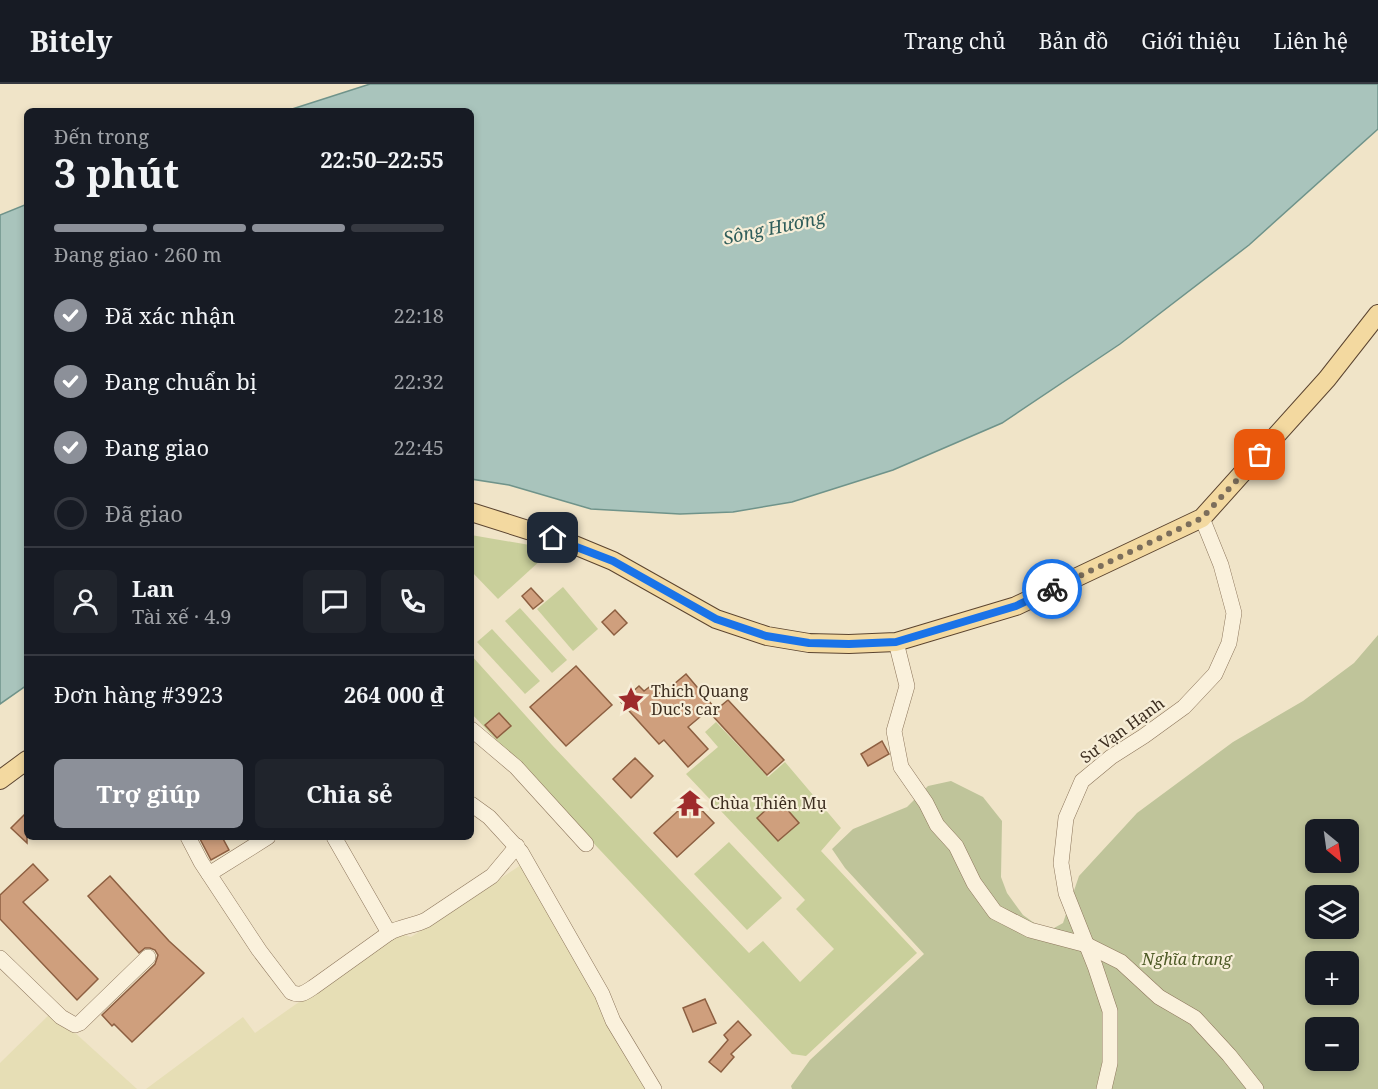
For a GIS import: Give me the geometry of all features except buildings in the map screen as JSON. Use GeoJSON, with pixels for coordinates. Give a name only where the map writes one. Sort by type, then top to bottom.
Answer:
{"type":"FeatureCollection","features":[{"type":"Feature","properties":{"kind":"main road"},"geometry":{"type":"LineString","coordinates":[[474,513],[572,544],[621,565],[716,619],[766,636],[809,643],[896,642],[1016,606],[1202,518],[1327,379],[1378,314]]}},
{"type":"Feature","properties":{"kind":"main road"},"geometry":{"type":"LineString","coordinates":[[0,780],[24,762]]}},
{"type":"Feature","properties":{"kind":"street","name":"Sư Vạn Hạnh"},"geometry":{"type":"LineString","coordinates":[[1104,1089],[1110,1063],[1110,1011],[1066,893],[1062,863],[1066,818],[1082,781],[1111,757],[1184,707],[1215,674],[1229,643],[1234,613],[1221,566],[1202,518]]}},
{"type":"Feature","properties":{"kind":"street"},"geometry":{"type":"LineString","coordinates":[[896,642],[907,686],[894,731],[901,767],[926,803],[937,825],[956,846],[974,883],[995,912],[1030,930],[1087,945],[1121,962],[1159,998],[1195,1018],[1256,1089]]}},
{"type":"Feature","properties":{"kind":"street"},"geometry":{"type":"LineString","coordinates":[[474,732],[516,767],[586,844]]}},
{"type":"Feature","properties":{"kind":"street"},"geometry":{"type":"LineString","coordinates":[[474,806],[489,817],[517,846],[602,994],[612,1021],[654,1089]]}},
{"type":"Feature","properties":{"kind":"street"},"geometry":{"type":"LineString","coordinates":[[190,840],[259,950],[291,992],[296,995],[303,994],[315,986],[389,933],[398,928],[415,926],[426,920],[492,876],[517,846]]}},
{"type":"Feature","properties":{"kind":"street"},"geometry":{"type":"LineString","coordinates":[[209,874],[262,840]]}},
{"type":"Feature","properties":{"kind":"street"},"geometry":{"type":"LineString","coordinates":[[336,840],[389,933]]}},
{"type":"Feature","properties":{"kind":"street"},"geometry":{"type":"LineString","coordinates":[[0,958],[61,1017],[75,1025],[80,1023],[148,957]]}},
{"type":"Feature","properties":{"kind":"shaded area"},"geometry":{"type":"Polygon","coordinates":[[[527,861],[654,1089],[146,1089],[243,1017],[255,1033],[397,933],[411,937],[527,861]]]}},
{"type":"Feature","properties":{"kind":"shaded area"},"geometry":{"type":"Polygon","coordinates":[[[52,1012],[137,1089],[0,1089],[0,1063],[52,1012]]]}},
{"type":"Feature","properties":{"kind":"green space"},"geometry":{"type":"Polygon","coordinates":[[[474,536],[553,549],[498,599],[474,574],[474,536]]]}},
{"type":"Feature","properties":{"kind":"green space"},"geometry":{"type":"Polygon","coordinates":[[[563,587],[598,629],[573,651],[537,609],[563,587]]]}},
{"type":"Feature","properties":{"kind":"green space"},"geometry":{"type":"Polygon","coordinates":[[[520,608],[567,660],[552,673],[505,621],[520,608]]]}},
{"type":"Feature","properties":{"kind":"green space"},"geometry":{"type":"Polygon","coordinates":[[[492,629],[540,681],[525,694],[477,642],[492,629]]]}},
{"type":"Feature","properties":{"kind":"green space","name":"Nghĩa trang"},"geometry":{"type":"Polygon","coordinates":[[[1378,635],[1378,1089],[792,1089],[791,1086],[810,1060],[924,954],[845,868],[832,849],[853,829],[907,807],[928,786],[951,781],[983,797],[1002,821],[1001,877],[1007,893],[1023,915],[1047,932],[1063,923],[1079,876],[1137,813],[1233,742],[1303,701],[1354,663],[1378,635]]]}},
{"type":"Feature","properties":{"kind":"green space"},"geometry":{"type":"Polygon","coordinates":[[[474,658],[552,745],[749,953],[763,941],[800,982],[834,949],[796,909],[805,900],[686,774],[718,747],[705,732],[716,722],[768,777],[785,762],[841,828],[821,851],[917,953],[806,1056],[792,1054],[474,716],[474,658]]]}},
{"type":"Feature","properties":{"kind":"green space"},"geometry":{"type":"Polygon","coordinates":[[[729,842],[782,898],[747,930],[694,874],[729,842]]]}},
{"type":"Feature","properties":{"kind":"water","name":"Sông Hương"},"geometry":{"type":"Polygon","coordinates":[[[370,84],[1378,84],[1378,129],[1249,245],[1120,344],[1002,423],[893,470],[792,502],[733,512],[680,514],[591,509],[509,485],[474,479],[474,108],[295,108],[370,84]]]}},
{"type":"Feature","properties":{"kind":"water"},"geometry":{"type":"Polygon","coordinates":[[[24,205],[24,687],[0,704],[0,215],[24,205]]]}},
{"type":"Feature","properties":{"kind":"way so far"},"geometry":{"type":"LineString","coordinates":[[1052,589],[1202,518],[1260,455]]}},
{"type":"Feature","properties":{"kind":"place","name":"Thich Quang Duc's car"},"geometry":{"type":"Point","coordinates":[631,700]}},
{"type":"Feature","properties":{"kind":"place","name":"Chùa Thiên Mụ"},"geometry":{"type":"Point","coordinates":[690,803]}},
{"type":"Feature","properties":{"kind":"route"},"geometry":{"type":"LineString","coordinates":[[553,538],[613,561],[716,619],[766,636],[809,643],[896,642],[1016,606],[1052,589]]}}]}
